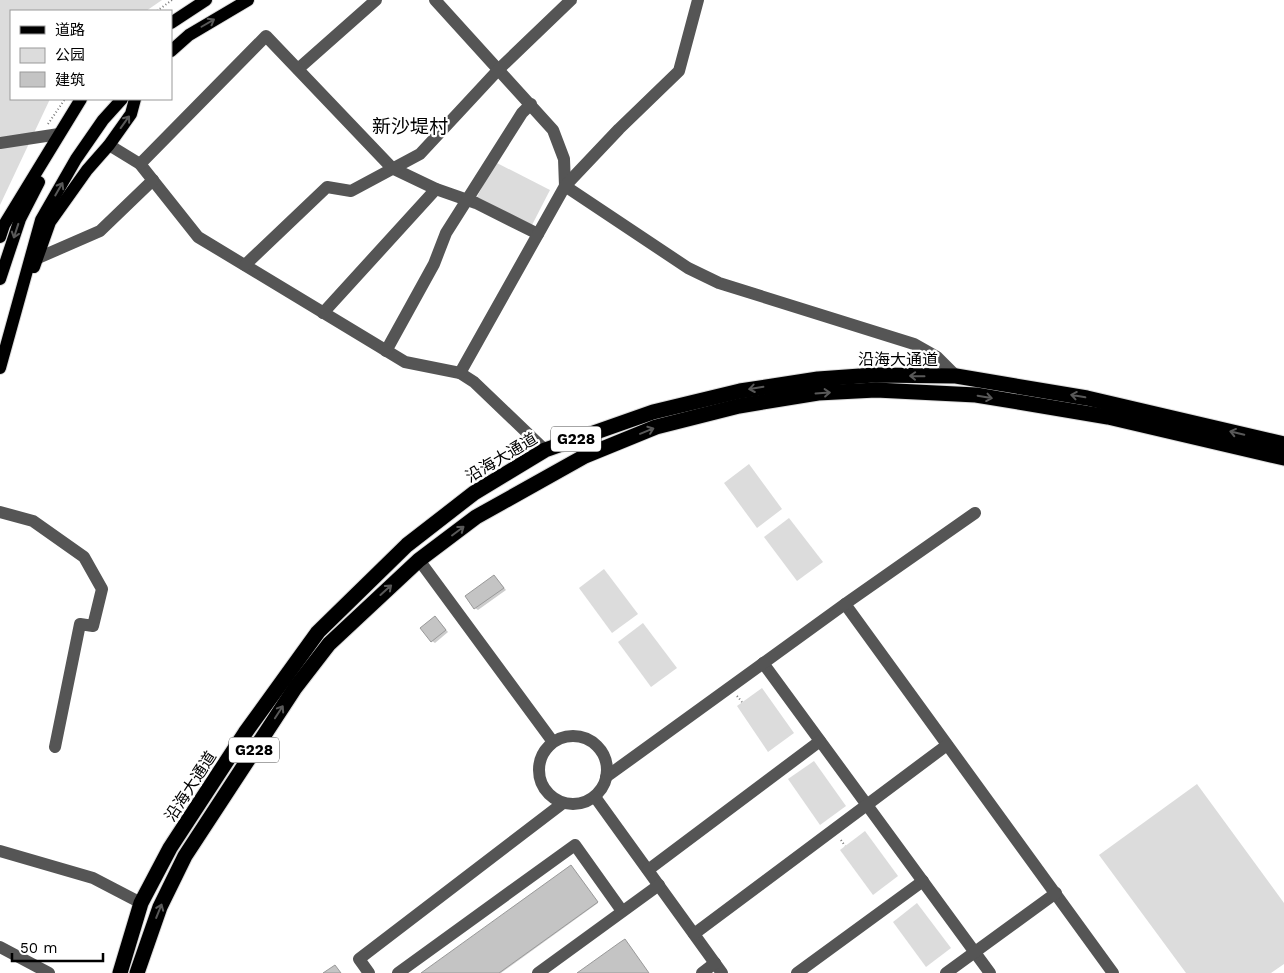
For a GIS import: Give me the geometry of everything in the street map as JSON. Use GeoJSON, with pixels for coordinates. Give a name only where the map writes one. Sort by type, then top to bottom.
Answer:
{"type":"FeatureCollection","features":[{"type":"Feature","properties":{"kind":"highway","name":"沿海大通道"},"geometry":{"type":"LineString","coordinates":[[120,973],[141,903],[170,848],[245,733],[318,632],[407,545],[474,493],[545,450],[653,412],[740,391],[818,379],[874,375],[956,376],[1087,398],[1284,444]]}},
{"type":"Feature","properties":{"kind":"highway","name":"沿海大通道"},"geometry":{"type":"LineString","coordinates":[[136,973],[160,907],[185,856],[295,688],[329,644],[419,560],[476,518],[585,456],[656,427],[739,406],[818,393],[876,390],[954,393],[1108,417],[1284,458]]}},
{"type":"Feature","properties":{"kind":"highway"},"geometry":{"type":"LineString","coordinates":[[615,426],[621,442]]}},
{"type":"Feature","properties":{"kind":"highway"},"geometry":{"type":"LineString","coordinates":[[407,545],[419,560]]}},
{"type":"Feature","properties":{"kind":"main road"},"geometry":{"type":"LineString","coordinates":[[172,23],[206,0]]}},
{"type":"Feature","properties":{"kind":"main road"},"geometry":{"type":"LineString","coordinates":[[172,50],[189,35],[248,0]]}},
{"type":"Feature","properties":{"kind":"main road"},"geometry":{"type":"LineString","coordinates":[[1,227],[81,100]]}},
{"type":"Feature","properties":{"kind":"main road"},"geometry":{"type":"LineString","coordinates":[[0,368],[40,220],[76,159],[103,120],[121,100]]}},
{"type":"Feature","properties":{"kind":"main road"},"geometry":{"type":"LineString","coordinates":[[0,317],[14,313],[25,295],[50,222],[87,170],[109,145],[131,114],[135,100]]}},
{"type":"Feature","properties":{"kind":"main road"},"geometry":{"type":"LineString","coordinates":[[0,279],[20,219],[46,168],[47,154]]}},
{"type":"Feature","properties":{"kind":"street"},"geometry":{"type":"LineString","coordinates":[[298,69],[376,0]]}},
{"type":"Feature","properties":{"kind":"street"},"geometry":{"type":"LineString","coordinates":[[435,0],[553,130],[564,159],[565,186]]}},
{"type":"Feature","properties":{"kind":"street"},"geometry":{"type":"LineString","coordinates":[[245,265],[327,187],[351,191],[420,154],[499,69],[571,0]]}},
{"type":"Feature","properties":{"kind":"street"},"geometry":{"type":"LineString","coordinates":[[460,373],[565,186],[619,129],[679,72],[698,0]]}},
{"type":"Feature","properties":{"kind":"street"},"geometry":{"type":"LineString","coordinates":[[140,164],[266,36],[392,168],[436,189],[467,200],[538,234]]}},
{"type":"Feature","properties":{"kind":"street"},"geometry":{"type":"LineString","coordinates":[[386,351],[434,264],[446,233],[522,113],[531,104]]}},
{"type":"Feature","properties":{"kind":"street"},"geometry":{"type":"LineString","coordinates":[[0,143],[59,134]]}},
{"type":"Feature","properties":{"kind":"street"},"geometry":{"type":"LineString","coordinates":[[109,145],[140,164],[198,237],[405,362],[460,373],[474,382],[545,450]]}},
{"type":"Feature","properties":{"kind":"street"},"geometry":{"type":"LineString","coordinates":[[38,258],[100,231],[153,180]]}},
{"type":"Feature","properties":{"kind":"street"},"geometry":{"type":"LineString","coordinates":[[565,186],[688,268],[719,283],[914,344],[938,357],[956,376]]}},
{"type":"Feature","properties":{"kind":"street"},"geometry":{"type":"LineString","coordinates":[[323,313],[436,189]]}},
{"type":"Feature","properties":{"kind":"street"},"geometry":{"type":"LineString","coordinates":[[0,512],[33,521],[84,557],[102,589],[93,626],[80,624],[55,747]]}},
{"type":"Feature","properties":{"kind":"street"},"geometry":{"type":"LineString","coordinates":[[606,777],[975,512]]}},
{"type":"Feature","properties":{"kind":"street"},"geometry":{"type":"LineString","coordinates":[[419,560],[553,742]]}},
{"type":"Feature","properties":{"kind":"street"},"geometry":{"type":"LineString","coordinates":[[845,604],[1113,973]]}},
{"type":"Feature","properties":{"kind":"street"},"geometry":{"type":"LineString","coordinates":[[763,663],[990,973]]}},
{"type":"Feature","properties":{"kind":"street"},"geometry":{"type":"LineString","coordinates":[[570,737],[587,739],[596,745],[604,755],[607,766],[606,777],[602,788],[595,797],[574,804],[563,803],[545,791],[540,781],[538,770],[545,750],[553,742],[570,737]]}},
{"type":"Feature","properties":{"kind":"street"},"geometry":{"type":"LineString","coordinates":[[648,870],[820,741]]}},
{"type":"Feature","properties":{"kind":"street"},"geometry":{"type":"LineString","coordinates":[[694,934],[947,744]]}},
{"type":"Feature","properties":{"kind":"street"},"geometry":{"type":"LineString","coordinates":[[595,797],[719,968],[702,973]]}},
{"type":"Feature","properties":{"kind":"street"},"geometry":{"type":"LineString","coordinates":[[369,973],[359,959],[563,803]]}},
{"type":"Feature","properties":{"kind":"street"},"geometry":{"type":"LineString","coordinates":[[398,973],[574,846],[622,911]]}},
{"type":"Feature","properties":{"kind":"street"},"geometry":{"type":"LineString","coordinates":[[0,850],[93,878],[141,903]]}},
{"type":"Feature","properties":{"kind":"street"},"geometry":{"type":"LineString","coordinates":[[797,973],[923,882]]}},
{"type":"Feature","properties":{"kind":"street"},"geometry":{"type":"LineString","coordinates":[[538,973],[659,885]]}},
{"type":"Feature","properties":{"kind":"street"},"geometry":{"type":"LineString","coordinates":[[946,973],[1056,893]]}},
{"type":"Feature","properties":{"kind":"street"},"geometry":{"type":"LineString","coordinates":[[0,947],[49,973]]}},
{"type":"Feature","properties":{"kind":"path"},"geometry":{"type":"LineString","coordinates":[[158,10],[172,0]]}},
{"type":"Feature","properties":{"kind":"path"},"geometry":{"type":"LineString","coordinates":[[47,124],[63,100]]}},
{"type":"Feature","properties":{"kind":"green space"},"geometry":{"type":"Polygon","coordinates":[[[0,0],[162,0],[147,10],[10,10],[10,100],[50,100],[0,205],[0,0]]]}},
{"type":"Feature","properties":{"kind":"green space"},"geometry":{"type":"Polygon","coordinates":[[[495,162],[550,190],[532,225],[477,197],[495,162]]]}},
{"type":"Feature","properties":{"kind":"green space"},"geometry":{"type":"Polygon","coordinates":[[[749,464],[782,509],[757,528],[724,483],[749,464]]]}},
{"type":"Feature","properties":{"kind":"green space"},"geometry":{"type":"Polygon","coordinates":[[[789,518],[823,562],[797,581],[764,537],[789,518]]]}},
{"type":"Feature","properties":{"kind":"green space"},"geometry":{"type":"Polygon","coordinates":[[[604,569],[638,614],[612,633],[579,588],[604,569]]]}},
{"type":"Feature","properties":{"kind":"green space"},"geometry":{"type":"Polygon","coordinates":[[[643,623],[677,668],[651,687],[618,642],[643,623]]]}},
{"type":"Feature","properties":{"kind":"green space"},"geometry":{"type":"Polygon","coordinates":[[[762,688],[794,733],[768,752],[737,706],[762,688]]]}},
{"type":"Feature","properties":{"kind":"green space"},"geometry":{"type":"Polygon","coordinates":[[[814,761],[846,806],[820,825],[788,779],[814,761]]]}},
{"type":"Feature","properties":{"kind":"green space"},"geometry":{"type":"Polygon","coordinates":[[[1197,784],[1284,903],[1284,964],[1271,973],[1186,973],[1099,855],[1197,784]]]}},
{"type":"Feature","properties":{"kind":"green space"},"geometry":{"type":"Polygon","coordinates":[[[865,831],[898,876],[873,895],[840,850],[865,831]]]}},
{"type":"Feature","properties":{"kind":"green space"},"geometry":{"type":"Polygon","coordinates":[[[917,903],[951,948],[926,967],[893,922],[917,903]]]}},
{"type":"Feature","properties":{"kind":"building"},"geometry":{"type":"Polygon","coordinates":[[[494,575],[504,588],[474,609],[465,596],[494,575]]]}},
{"type":"Feature","properties":{"kind":"building"},"geometry":{"type":"Polygon","coordinates":[[[435,616],[446,630],[431,642],[420,628],[435,616]]]}},
{"type":"Feature","properties":{"kind":"building"},"geometry":{"type":"Polygon","coordinates":[[[571,865],[598,902],[499,973],[421,973],[571,865]]]}},
{"type":"Feature","properties":{"kind":"building"},"geometry":{"type":"Polygon","coordinates":[[[625,939],[649,973],[577,973],[619,943],[625,939]]]}},
{"type":"Feature","properties":{"kind":"building"},"geometry":{"type":"Polygon","coordinates":[[[335,965],[341,973],[323,973],[335,965]]]}},
{"type":"Feature","properties":{"kind":"district","name":"新沙堤村"},"geometry":{"type":"Point","coordinates":[410,126]}}]}
